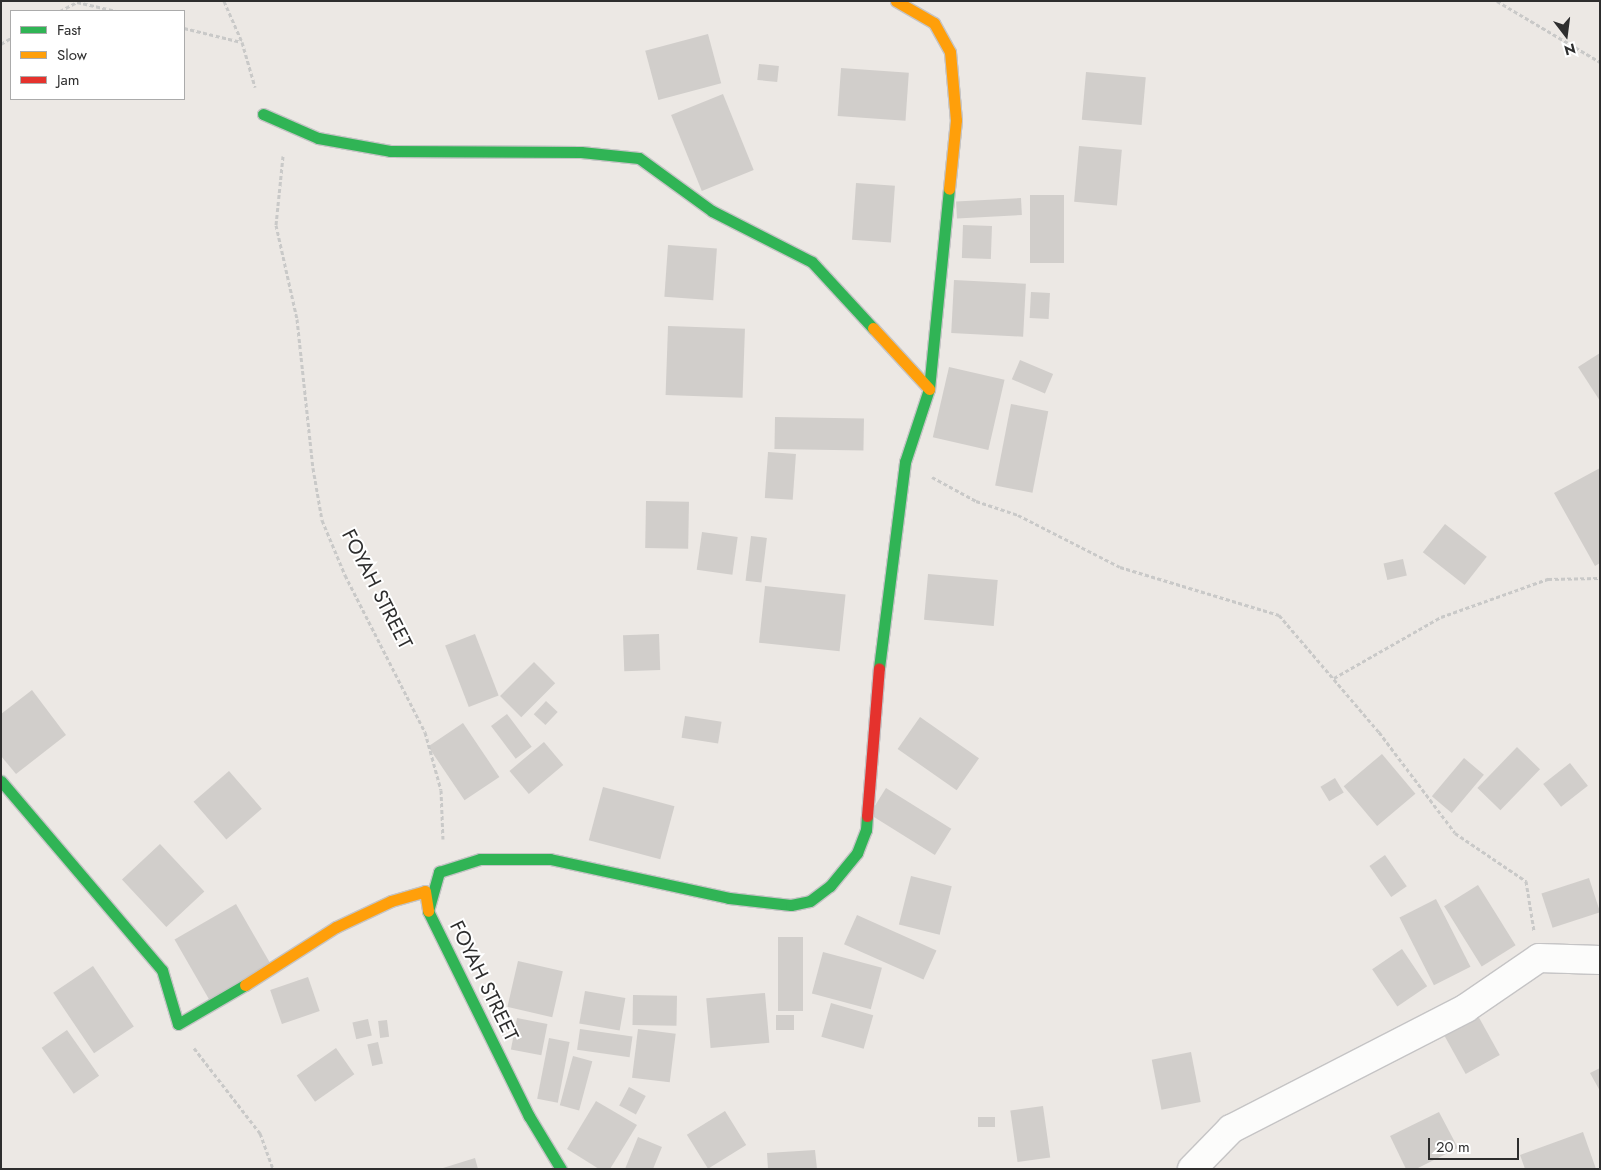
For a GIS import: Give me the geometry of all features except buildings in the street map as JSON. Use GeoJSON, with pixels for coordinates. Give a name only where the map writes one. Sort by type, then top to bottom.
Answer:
{"type":"FeatureCollection","features":[{"type":"Feature","properties":{"kind":"street"},"geometry":{"type":"LineString","coordinates":[[428,911],[439,872],[480,859],[550,859],[729,898],[791,905],[810,901],[830,886],[857,853],[866,830],[882,635],[905,462],[928,389],[956,120],[950,52],[934,23],[896,1]]}},
{"type":"Feature","properties":{"kind":"street"},"geometry":{"type":"LineString","coordinates":[[262,114],[318,138],[390,152],[507,150],[581,152],[639,158],[712,211],[812,262],[928,389]]}},
{"type":"Feature","properties":{"kind":"street"},"geometry":{"type":"LineString","coordinates":[[1,780],[162,970],[178,1024]]}},
{"type":"Feature","properties":{"kind":"street","name":"FOYAH STREET"},"geometry":{"type":"LineString","coordinates":[[178,1024],[276,967],[336,927],[391,901],[425,892],[428,911],[529,1116],[561,1169]]}},
{"type":"Feature","properties":{"kind":"street"},"geometry":{"type":"LineString","coordinates":[[1192,1169],[1231,1129],[1466,1008],[1539,958],[1600,960]]}},
{"type":"Feature","properties":{"kind":"path","name":"FOYAH STREET"},"geometry":{"type":"LineString","coordinates":[[224,1],[242,42],[262,114],[276,127],[283,156],[276,225],[297,319],[313,468],[322,520],[344,575],[393,663],[425,732],[440,790],[442,844]]}},
{"type":"Feature","properties":{"kind":"path"},"geometry":{"type":"LineString","coordinates":[[1497,1],[1600,62]]}},
{"type":"Feature","properties":{"kind":"path"},"geometry":{"type":"LineString","coordinates":[[62,10],[77,2],[111,10]]}},
{"type":"Feature","properties":{"kind":"path"},"geometry":{"type":"LineString","coordinates":[[185,28],[242,42]]}},
{"type":"Feature","properties":{"kind":"path"},"geometry":{"type":"LineString","coordinates":[[905,462],[976,501],[1018,515],[1120,567],[1278,615],[1379,732],[1455,833],[1526,881],[1539,958]]}},
{"type":"Feature","properties":{"kind":"path"},"geometry":{"type":"LineString","coordinates":[[1334,678],[1441,617],[1548,579],[1600,578]]}},
{"type":"Feature","properties":{"kind":"path"},"geometry":{"type":"LineString","coordinates":[[178,1024],[260,1133],[274,1169]]}},
{"type":"Feature","properties":{"kind":"traffic: fast"},"geometry":{"type":"LineString","coordinates":[[263,114],[318,138],[390,151],[581,152],[639,158],[712,211],[812,262],[873,328]]}},
{"type":"Feature","properties":{"kind":"traffic: fast"},"geometry":{"type":"LineString","coordinates":[[879,668],[905,462],[929,389],[949,189]]}},
{"type":"Feature","properties":{"kind":"traffic: fast"},"geometry":{"type":"LineString","coordinates":[[1,781],[162,970],[178,1024],[245,985]]}},
{"type":"Feature","properties":{"kind":"traffic: fast"},"geometry":{"type":"LineString","coordinates":[[428,911],[439,872],[480,859],[550,859],[729,898],[791,905],[810,901],[830,886],[857,853],[866,830],[867,816]]}},
{"type":"Feature","properties":{"kind":"traffic: fast"},"geometry":{"type":"LineString","coordinates":[[428,911],[529,1116],[561,1169]]}},
{"type":"Feature","properties":{"kind":"traffic: slow"},"geometry":{"type":"LineString","coordinates":[[896,1],[934,23],[950,52],[956,120],[949,189]]}},
{"type":"Feature","properties":{"kind":"traffic: slow"},"geometry":{"type":"LineString","coordinates":[[873,328],[929,389]]}},
{"type":"Feature","properties":{"kind":"traffic: slow"},"geometry":{"type":"LineString","coordinates":[[245,985],[336,927],[391,901],[425,891],[428,911]]}},
{"type":"Feature","properties":{"kind":"traffic: jam"},"geometry":{"type":"LineString","coordinates":[[867,816],[879,668]]}}]}
